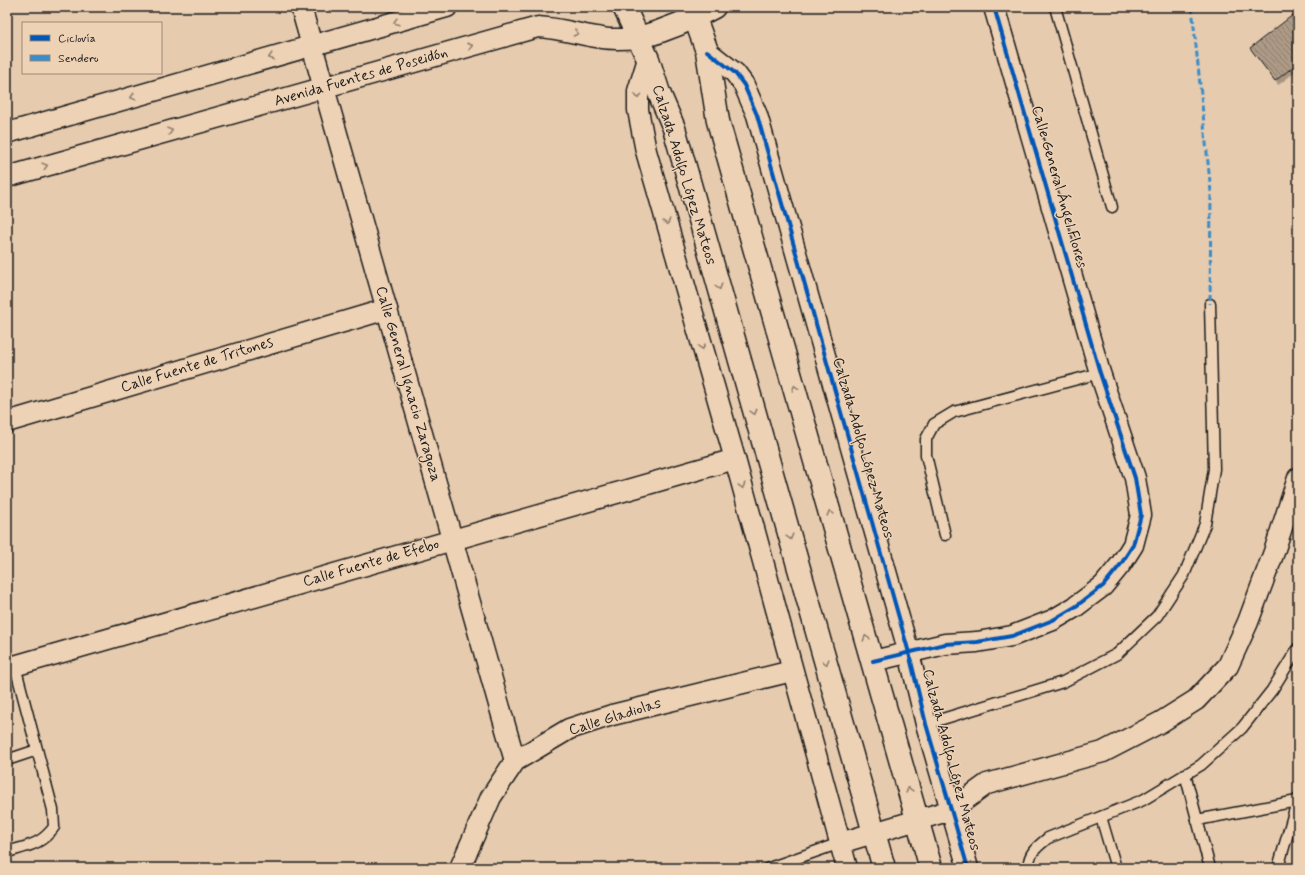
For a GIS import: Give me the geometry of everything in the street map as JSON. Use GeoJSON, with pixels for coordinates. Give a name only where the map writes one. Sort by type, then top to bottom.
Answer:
{"type":"FeatureCollection","features":[{"type":"Feature","properties":{"kind":"main road","name":"Calzada Adolfo López Mateos"},"geometry":{"type":"LineString","coordinates":[[624,7],[648,59],[659,93],[674,128],[884,868]]}},
{"type":"Feature","properties":{"kind":"main road","name":"Avenida Fuentes de Poseidón"},"geometry":{"type":"LineString","coordinates":[[639,38],[667,30],[695,12],[714,7]]}},
{"type":"Feature","properties":{"kind":"main road"},"geometry":{"type":"LineString","coordinates":[[695,12],[707,51],[718,121],[931,868]]}},
{"type":"Feature","properties":{"kind":"street","name":"Calle General Ignacio Zaragoza"},"geometry":{"type":"LineString","coordinates":[[300,7],[515,761]]}},
{"type":"Feature","properties":{"kind":"street"},"geometry":{"type":"LineString","coordinates":[[7,134],[447,7]]}},
{"type":"Feature","properties":{"kind":"street","name":"Calle General Ángel Flores"},"geometry":{"type":"LineString","coordinates":[[873,661],[945,644],[977,642],[1012,636],[1053,620],[1075,607],[1103,586],[1121,564],[1133,545],[1141,515],[1135,478],[1100,373],[994,7]]}},
{"type":"Feature","properties":{"kind":"street","name":"Avenida Fuentes de Poseidón"},"geometry":{"type":"LineString","coordinates":[[7,177],[538,27],[554,28],[602,38],[639,38]]}},
{"type":"Feature","properties":{"kind":"street","name":"Calzada Adolfo López Mateos"},"geometry":{"type":"LineString","coordinates":[[707,51],[734,73],[744,85],[757,115],[909,653],[926,724],[968,868]]}},
{"type":"Feature","properties":{"kind":"street","name":"Calzada Adolfo López Mateos"},"geometry":{"type":"LineString","coordinates":[[648,59],[638,91],[638,110],[646,150],[735,459],[847,868]]}},
{"type":"Feature","properties":{"kind":"street","name":"Calle Fuente de Tritones"},"geometry":{"type":"LineString","coordinates":[[7,422],[387,308]]}},
{"type":"Feature","properties":{"kind":"street","name":"Calle Fuente de Efebo"},"geometry":{"type":"LineString","coordinates":[[11,667],[735,459]]}},
{"type":"Feature","properties":{"kind":"street"},"geometry":{"type":"LineString","coordinates":[[840,842],[918,821],[951,810],[987,784],[1103,752],[1161,722],[1196,700],[1228,666],[1251,615],[1274,552],[1298,478]]}},
{"type":"Feature","properties":{"kind":"street","name":"Calle Gladiolas"},"geometry":{"type":"LineString","coordinates":[[460,868],[491,797],[515,761],[569,730],[612,715],[792,671]]}},
{"type":"Feature","properties":{"kind":"lane"},"geometry":{"type":"LineString","coordinates":[[1055,7],[1112,207]]}},
{"type":"Feature","properties":{"kind":"lane"},"geometry":{"type":"LineString","coordinates":[[926,724],[1063,682],[1117,654],[1157,616],[1184,575],[1205,524],[1214,469],[1210,304]]}},
{"type":"Feature","properties":{"kind":"lane"},"geometry":{"type":"LineString","coordinates":[[945,535],[926,455],[926,439],[934,424],[954,412],[1100,373]]}},
{"type":"Feature","properties":{"kind":"lane"},"geometry":{"type":"LineString","coordinates":[[1029,868],[1028,863],[1035,848],[1048,838],[1143,800],[1201,765],[1242,728],[1272,690],[1298,648]]}},
{"type":"Feature","properties":{"kind":"lane"},"geometry":{"type":"LineString","coordinates":[[1286,668],[1298,664]]}},
{"type":"Feature","properties":{"kind":"lane"},"geometry":{"type":"LineString","coordinates":[[7,852],[38,843],[49,835],[54,827],[53,810],[37,750],[11,667]]}},
{"type":"Feature","properties":{"kind":"lane"},"geometry":{"type":"LineString","coordinates":[[7,760],[37,750]]}},
{"type":"Feature","properties":{"kind":"lane"},"geometry":{"type":"LineString","coordinates":[[1186,774],[1210,868]]}},
{"type":"Feature","properties":{"kind":"lane"},"geometry":{"type":"LineString","coordinates":[[1198,820],[1298,799],[1278,868]]}},
{"type":"Feature","properties":{"kind":"lane"},"geometry":{"type":"LineString","coordinates":[[1101,817],[1116,868]]}},
{"type":"Feature","properties":{"kind":"lane"},"geometry":{"type":"LineString","coordinates":[[769,868],[840,842]]}},
{"type":"Feature","properties":{"kind":"building"},"geometry":{"type":"Polygon","coordinates":[[[1298,11],[1298,63],[1275,81],[1250,48],[1298,11]]]}},
{"type":"Feature","properties":{"kind":"marked path"},"geometry":{"type":"LineString","coordinates":[[1192,7],[1211,192],[1210,304]]}},
{"type":"Feature","properties":{"kind":"cycle path"},"geometry":{"type":"LineString","coordinates":[[873,661],[945,644],[977,642],[1012,636],[1053,620],[1075,607],[1103,586],[1121,564],[1133,545],[1141,515],[1135,478],[1100,373],[994,7]]}},
{"type":"Feature","properties":{"kind":"cycle path"},"geometry":{"type":"LineString","coordinates":[[707,51],[735,73],[744,85],[757,115],[909,653],[926,724],[968,868]]}}]}
